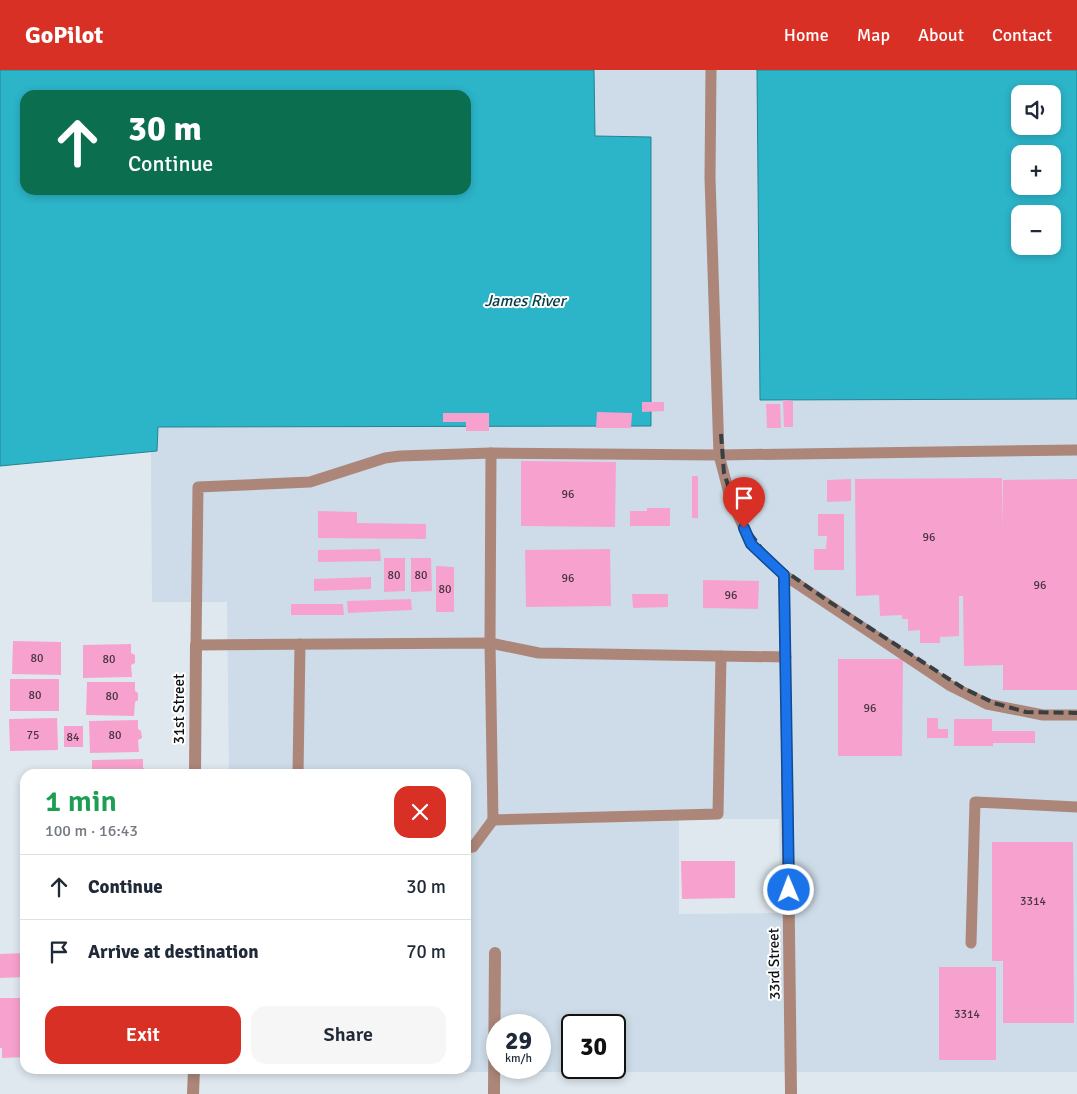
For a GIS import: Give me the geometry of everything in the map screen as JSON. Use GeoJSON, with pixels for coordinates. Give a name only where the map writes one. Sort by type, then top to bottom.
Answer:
{"type":"FeatureCollection","features":[{"type":"Feature","properties":{"kind":"street","name":"31st Street"},"geometry":{"type":"LineString","coordinates":[[195,769],[196,645]]}},
{"type":"Feature","properties":{"kind":"street","name":"33rd Street"},"geometry":{"type":"LineString","coordinates":[[788,773],[791,1094]]}},
{"type":"Feature","properties":{"kind":"street"},"geometry":{"type":"LineString","coordinates":[[494,1094],[495,953]]}},
{"type":"Feature","properties":{"kind":"street"},"geometry":{"type":"LineString","coordinates":[[193,1094],[194,1074]]}},
{"type":"Feature","properties":{"kind":"lane"},"geometry":{"type":"LineString","coordinates":[[711,70],[710,178],[719,455],[730,497],[751,544],[784,575],[949,685],[987,704],[1043,715],[1077,715]]}},
{"type":"Feature","properties":{"kind":"lane"},"geometry":{"type":"LineString","coordinates":[[786,657],[539,653],[490,643],[196,645],[198,487],[310,482],[384,458],[400,456],[491,454],[719,455],[1077,450]]}},
{"type":"Feature","properties":{"kind":"lane"},"geometry":{"type":"LineString","coordinates":[[471,847],[493,820],[490,643],[491,454]]}},
{"type":"Feature","properties":{"kind":"lane"},"geometry":{"type":"LineString","coordinates":[[784,575],[788,773]]}},
{"type":"Feature","properties":{"kind":"lane"},"geometry":{"type":"LineString","coordinates":[[298,769],[300,644]]}},
{"type":"Feature","properties":{"kind":"lane"},"geometry":{"type":"LineString","coordinates":[[493,820],[718,814],[721,656]]}},
{"type":"Feature","properties":{"kind":"lane"},"geometry":{"type":"LineString","coordinates":[[972,943],[975,802],[1077,807]]}},
{"type":"Feature","properties":{"kind":"shaded area"},"geometry":{"type":"Polygon","coordinates":[[[148,70],[1077,70],[1077,1072],[626,1072],[626,1014],[561,1014],[561,1072],[551,1072],[551,1014],[486,1014],[486,1072],[471,1072],[471,769],[229,769],[227,602],[152,602],[149,195],[471,195],[471,90],[402,90],[148,70]],[[679,819],[679,914],[780,913],[779,819],[679,819]]]}},
{"type":"Feature","properties":{"kind":"water","name":"James River"},"geometry":{"type":"Polygon","coordinates":[[[0,70],[594,70],[595,136],[651,137],[651,426],[158,427],[157,451],[0,466],[0,70]]]}},
{"type":"Feature","properties":{"kind":"water"},"geometry":{"type":"Polygon","coordinates":[[[757,70],[1077,70],[1077,399],[760,400],[757,70]]]}},
{"type":"Feature","properties":{"kind":"building"},"geometry":{"type":"Polygon","coordinates":[[[783,400],[793,401],[793,427],[784,427],[783,400]]]}},
{"type":"Feature","properties":{"kind":"building"},"geometry":{"type":"Polygon","coordinates":[[[642,402],[664,402],[664,411],[642,412],[642,402]]]}},
{"type":"Feature","properties":{"kind":"building"},"geometry":{"type":"Polygon","coordinates":[[[766,404],[780,404],[781,428],[767,428],[766,404]]]}},
{"type":"Feature","properties":{"kind":"building"},"geometry":{"type":"Polygon","coordinates":[[[597,412],[632,413],[631,428],[596,428],[597,412]]]}},
{"type":"Feature","properties":{"kind":"building"},"geometry":{"type":"Polygon","coordinates":[[[443,413],[489,413],[489,431],[466,431],[466,422],[443,422],[443,413]]]}},
{"type":"Feature","properties":{"kind":"building"},"geometry":{"type":"Polygon","coordinates":[[[521,461],[616,462],[615,527],[521,526],[521,461]]]}},
{"type":"Feature","properties":{"kind":"building"},"geometry":{"type":"Polygon","coordinates":[[[692,476],[698,476],[698,518],[692,518],[692,476]]]}},
{"type":"Feature","properties":{"kind":"building"},"geometry":{"type":"Polygon","coordinates":[[[1002,478],[1002,529],[1003,480],[1077,479],[1077,690],[1003,690],[1003,665],[964,666],[963,596],[959,596],[959,636],[940,637],[940,643],[920,643],[920,630],[908,631],[908,619],[902,619],[902,615],[880,616],[879,595],[856,596],[855,479],[1002,478]]]}},
{"type":"Feature","properties":{"kind":"building"},"geometry":{"type":"Polygon","coordinates":[[[851,479],[851,501],[827,502],[827,480],[851,479]]]}},
{"type":"Feature","properties":{"kind":"building"},"geometry":{"type":"Polygon","coordinates":[[[647,508],[670,508],[670,526],[630,526],[630,511],[647,511],[647,508]]]}},
{"type":"Feature","properties":{"kind":"building"},"geometry":{"type":"Polygon","coordinates":[[[318,511],[357,512],[357,523],[426,524],[426,539],[318,538],[318,511]]]}},
{"type":"Feature","properties":{"kind":"building"},"geometry":{"type":"Polygon","coordinates":[[[818,514],[844,514],[844,570],[814,570],[814,549],[826,549],[827,536],[818,536],[818,514]]]}},
{"type":"Feature","properties":{"kind":"building"},"geometry":{"type":"Polygon","coordinates":[[[380,549],[381,561],[318,562],[318,550],[380,549]]]}},
{"type":"Feature","properties":{"kind":"building"},"geometry":{"type":"Polygon","coordinates":[[[610,549],[611,606],[526,607],[525,550],[610,549]]]}},
{"type":"Feature","properties":{"kind":"building"},"geometry":{"type":"Polygon","coordinates":[[[384,558],[405,558],[405,591],[384,592],[384,558]]]}},
{"type":"Feature","properties":{"kind":"building"},"geometry":{"type":"Polygon","coordinates":[[[411,558],[431,558],[432,591],[411,592],[411,558]]]}},
{"type":"Feature","properties":{"kind":"building"},"geometry":{"type":"Polygon","coordinates":[[[436,566],[454,567],[454,612],[436,612],[436,566]]]}},
{"type":"Feature","properties":{"kind":"building"},"geometry":{"type":"Polygon","coordinates":[[[371,577],[371,589],[314,591],[314,579],[371,577]]]}},
{"type":"Feature","properties":{"kind":"building"},"geometry":{"type":"Polygon","coordinates":[[[703,580],[759,581],[758,609],[703,608],[703,580]]]}},
{"type":"Feature","properties":{"kind":"building"},"geometry":{"type":"Polygon","coordinates":[[[632,594],[668,594],[668,607],[633,608],[632,594]]]}},
{"type":"Feature","properties":{"kind":"building"},"geometry":{"type":"Polygon","coordinates":[[[411,599],[412,610],[348,613],[347,601],[411,599]]]}},
{"type":"Feature","properties":{"kind":"building"},"geometry":{"type":"Polygon","coordinates":[[[291,604],[343,604],[344,615],[291,615],[291,604]]]}},
{"type":"Feature","properties":{"kind":"building"},"geometry":{"type":"Polygon","coordinates":[[[13,641],[61,642],[61,675],[12,674],[13,641]]]}},
{"type":"Feature","properties":{"kind":"building"},"geometry":{"type":"Polygon","coordinates":[[[131,644],[131,653],[135,655],[135,663],[131,665],[132,677],[83,678],[83,645],[131,644]]]}},
{"type":"Feature","properties":{"kind":"building"},"geometry":{"type":"Polygon","coordinates":[[[838,659],[903,659],[902,756],[838,756],[838,659]]]}},
{"type":"Feature","properties":{"kind":"building"},"geometry":{"type":"Polygon","coordinates":[[[10,679],[59,679],[59,711],[10,711],[10,679]]]}},
{"type":"Feature","properties":{"kind":"building"},"geometry":{"type":"Polygon","coordinates":[[[87,682],[135,682],[138,700],[135,702],[134,716],[86,715],[87,682]]]}},
{"type":"Feature","properties":{"kind":"building"},"geometry":{"type":"Polygon","coordinates":[[[57,718],[58,750],[10,751],[9,719],[57,718]]]}},
{"type":"Feature","properties":{"kind":"building"},"geometry":{"type":"Polygon","coordinates":[[[927,718],[938,718],[938,729],[948,729],[948,738],[927,738],[927,718]]]}},
{"type":"Feature","properties":{"kind":"building"},"geometry":{"type":"Polygon","coordinates":[[[954,719],[992,719],[992,731],[1035,731],[1035,743],[993,743],[993,746],[954,746],[954,719]]]}},
{"type":"Feature","properties":{"kind":"building"},"geometry":{"type":"Polygon","coordinates":[[[138,720],[138,729],[141,731],[142,738],[138,740],[139,752],[90,753],[89,721],[138,720]]]}},
{"type":"Feature","properties":{"kind":"building"},"geometry":{"type":"Polygon","coordinates":[[[64,726],[83,726],[83,747],[64,747],[64,726]]]}},
{"type":"Feature","properties":{"kind":"building"},"geometry":{"type":"Polygon","coordinates":[[[143,759],[144,769],[92,769],[92,760],[143,759]]]}},
{"type":"Feature","properties":{"kind":"building"},"geometry":{"type":"Polygon","coordinates":[[[992,842],[1073,842],[1074,1023],[1003,1023],[1003,961],[992,961],[992,842]]]}},
{"type":"Feature","properties":{"kind":"building"},"geometry":{"type":"Polygon","coordinates":[[[681,861],[735,861],[735,898],[682,899],[681,861]]]}},
{"type":"Feature","properties":{"kind":"building"},"geometry":{"type":"Polygon","coordinates":[[[20,953],[20,977],[0,978],[0,954],[20,953]]]}},
{"type":"Feature","properties":{"kind":"building"},"geometry":{"type":"Polygon","coordinates":[[[939,967],[996,967],[996,1060],[939,1060],[939,967]]]}},
{"type":"Feature","properties":{"kind":"building"},"geometry":{"type":"Polygon","coordinates":[[[0,998],[20,998],[20,1057],[2,1058],[2,1048],[0,1048],[0,998]]]}},
{"type":"Feature","properties":{"kind":"railway"},"geometry":{"type":"LineString","coordinates":[[721,434],[724,473],[734,503],[745,526],[764,552],[785,571],[963,688],[994,703],[1026,712],[1077,713]]}},
{"type":"Feature","properties":{"kind":"route"},"geometry":{"type":"LineString","coordinates":[[744,528],[751,544],[784,575],[789,890]]}}]}
